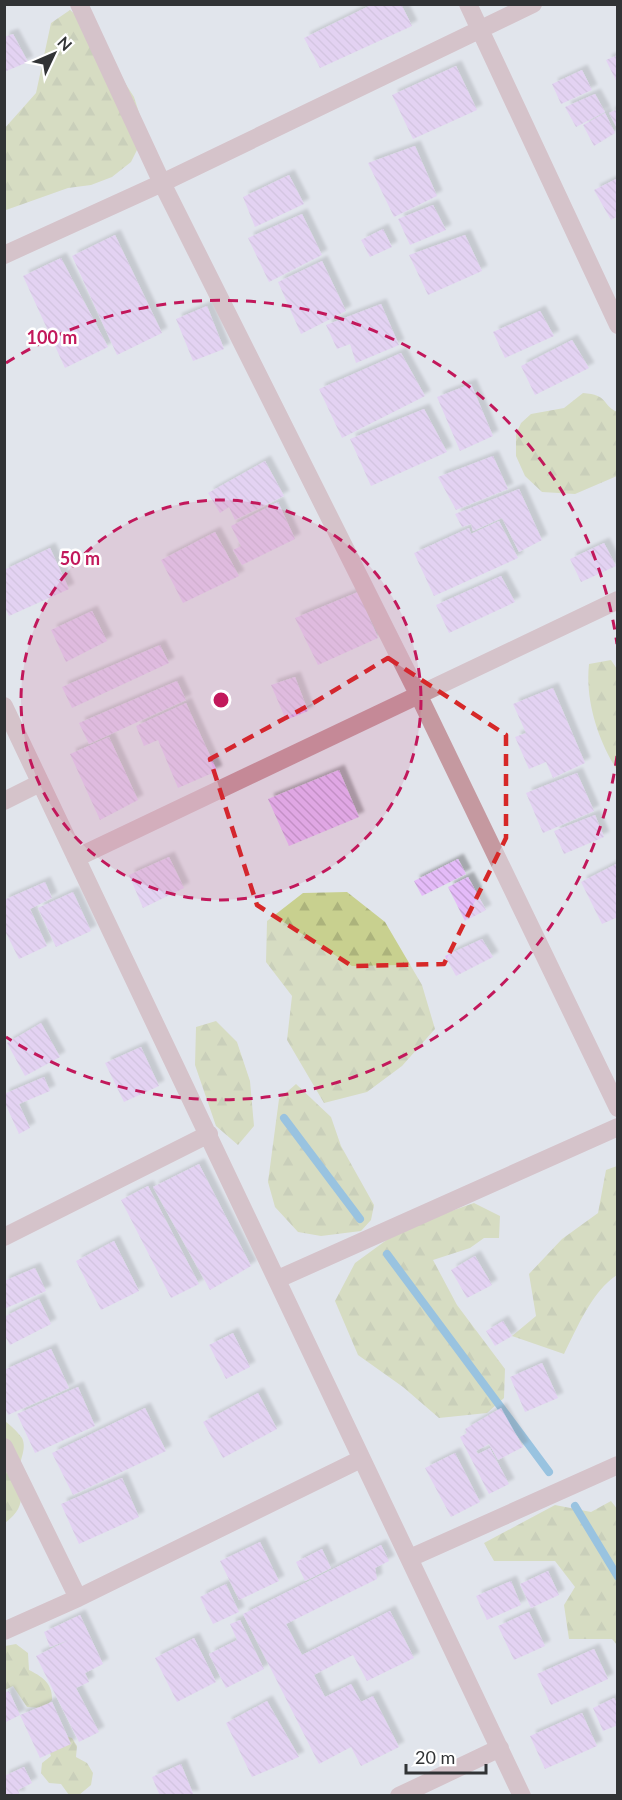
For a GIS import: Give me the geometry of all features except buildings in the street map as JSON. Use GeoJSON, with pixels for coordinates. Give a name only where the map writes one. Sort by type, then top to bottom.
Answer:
{"type":"FeatureCollection","features":[{"type":"Feature","properties":{"kind":"street"},"geometry":{"type":"LineString","coordinates":[[79,4],[162,183],[419,696],[618,1107]]}},
{"type":"Feature","properties":{"kind":"street"},"geometry":{"type":"LineString","coordinates":[[468,4],[618,325]]}},
{"type":"Feature","properties":{"kind":"street"},"geometry":{"type":"LineString","coordinates":[[4,255],[162,183],[533,4]]}},
{"type":"Feature","properties":{"kind":"street"},"geometry":{"type":"LineString","coordinates":[[76,858],[618,600]]}},
{"type":"Feature","properties":{"kind":"street"},"geometry":{"type":"LineString","coordinates":[[4,706],[522,1796]]}},
{"type":"Feature","properties":{"kind":"street"},"geometry":{"type":"LineString","coordinates":[[4,801],[40,783]]}},
{"type":"Feature","properties":{"kind":"street"},"geometry":{"type":"LineString","coordinates":[[278,1279],[618,1127]]}},
{"type":"Feature","properties":{"kind":"street"},"geometry":{"type":"LineString","coordinates":[[4,1237],[209,1134]]}},
{"type":"Feature","properties":{"kind":"street"},"geometry":{"type":"LineString","coordinates":[[4,1447],[78,1598]]}},
{"type":"Feature","properties":{"kind":"street"},"geometry":{"type":"LineString","coordinates":[[4,1631],[78,1598],[361,1459]]}},
{"type":"Feature","properties":{"kind":"street"},"geometry":{"type":"LineString","coordinates":[[410,1558],[618,1465]]}},
{"type":"Feature","properties":{"kind":"street"},"geometry":{"type":"LineString","coordinates":[[399,1796],[500,1748]]}},
{"type":"Feature","properties":{"kind":"highlighted area"},"geometry":{"type":"Polygon","coordinates":[[[388,658],[506,735],[506,838],[444,964],[352,966],[257,905],[210,759],[315,702],[388,658]]]}},
{"type":"Feature","properties":{"kind":"green space"},"geometry":{"type":"Polygon","coordinates":[[[70,10],[87,24],[134,97],[141,119],[141,142],[131,162],[112,177],[91,185],[68,188],[6,210],[4,129],[36,93],[51,23],[70,10]]]}},
{"type":"Feature","properties":{"kind":"green space"},"geometry":{"type":"Polygon","coordinates":[[[583,393],[601,398],[617,412],[617,476],[575,494],[542,492],[525,476],[516,456],[516,434],[521,423],[531,414],[564,408],[583,393]]]}},
{"type":"Feature","properties":{"kind":"green space"},"geometry":{"type":"Polygon","coordinates":[[[611,660],[617,669],[617,770],[604,746],[594,719],[588,678],[589,664],[611,660]]]}},
{"type":"Feature","properties":{"kind":"green space"},"geometry":{"type":"Polygon","coordinates":[[[347,892],[385,922],[422,985],[435,1029],[402,1066],[367,1092],[324,1103],[287,1040],[292,996],[266,962],[267,921],[303,893],[347,892]]]}},
{"type":"Feature","properties":{"kind":"green space"},"geometry":{"type":"Polygon","coordinates":[[[216,1021],[237,1042],[250,1081],[254,1126],[238,1145],[216,1126],[195,1065],[196,1027],[216,1021]]]}},
{"type":"Feature","properties":{"kind":"green space"},"geometry":{"type":"Polygon","coordinates":[[[296,1084],[331,1117],[341,1146],[374,1205],[371,1220],[361,1231],[321,1236],[298,1232],[275,1207],[268,1182],[279,1099],[296,1084]]]}},
{"type":"Feature","properties":{"kind":"green space"},"geometry":{"type":"Polygon","coordinates":[[[617,1166],[617,1275],[600,1290],[593,1300],[564,1354],[512,1336],[536,1316],[529,1274],[562,1239],[598,1213],[606,1170],[617,1166]]]}},
{"type":"Feature","properties":{"kind":"green space"},"geometry":{"type":"Polygon","coordinates":[[[474,1203],[500,1216],[499,1238],[484,1238],[470,1248],[433,1260],[457,1305],[505,1369],[504,1398],[487,1413],[439,1418],[403,1387],[358,1355],[335,1301],[355,1263],[403,1228],[474,1203]]]}},
{"type":"Feature","properties":{"kind":"green space"},"geometry":{"type":"Polygon","coordinates":[[[5,1421],[22,1438],[24,1445],[20,1467],[20,1504],[18,1510],[5,1523],[5,1421]]]}},
{"type":"Feature","properties":{"kind":"green space"},"geometry":{"type":"Polygon","coordinates":[[[611,1501],[618,1510],[617,1645],[612,1639],[569,1639],[564,1605],[575,1587],[555,1561],[494,1561],[484,1543],[555,1505],[591,1512],[611,1501]]]}},
{"type":"Feature","properties":{"kind":"green space"},"geometry":{"type":"Polygon","coordinates":[[[16,1644],[28,1653],[29,1670],[42,1678],[51,1689],[52,1700],[44,1708],[27,1707],[13,1686],[5,1690],[5,1646],[16,1644]]]}},
{"type":"Feature","properties":{"kind":"green space"},"geometry":{"type":"Polygon","coordinates":[[[65,1736],[72,1738],[77,1746],[76,1757],[87,1763],[93,1773],[91,1785],[79,1795],[69,1795],[61,1784],[49,1783],[41,1773],[42,1763],[51,1756],[49,1750],[65,1736]]]}},
{"type":"Feature","properties":{"kind":"waterway"},"geometry":{"type":"LineString","coordinates":[[284,1118],[360,1219]]}},
{"type":"Feature","properties":{"kind":"waterway"},"geometry":{"type":"LineString","coordinates":[[387,1254],[549,1472]]}},
{"type":"Feature","properties":{"kind":"waterway"},"geometry":{"type":"LineString","coordinates":[[575,1506],[618,1577]]}}]}
